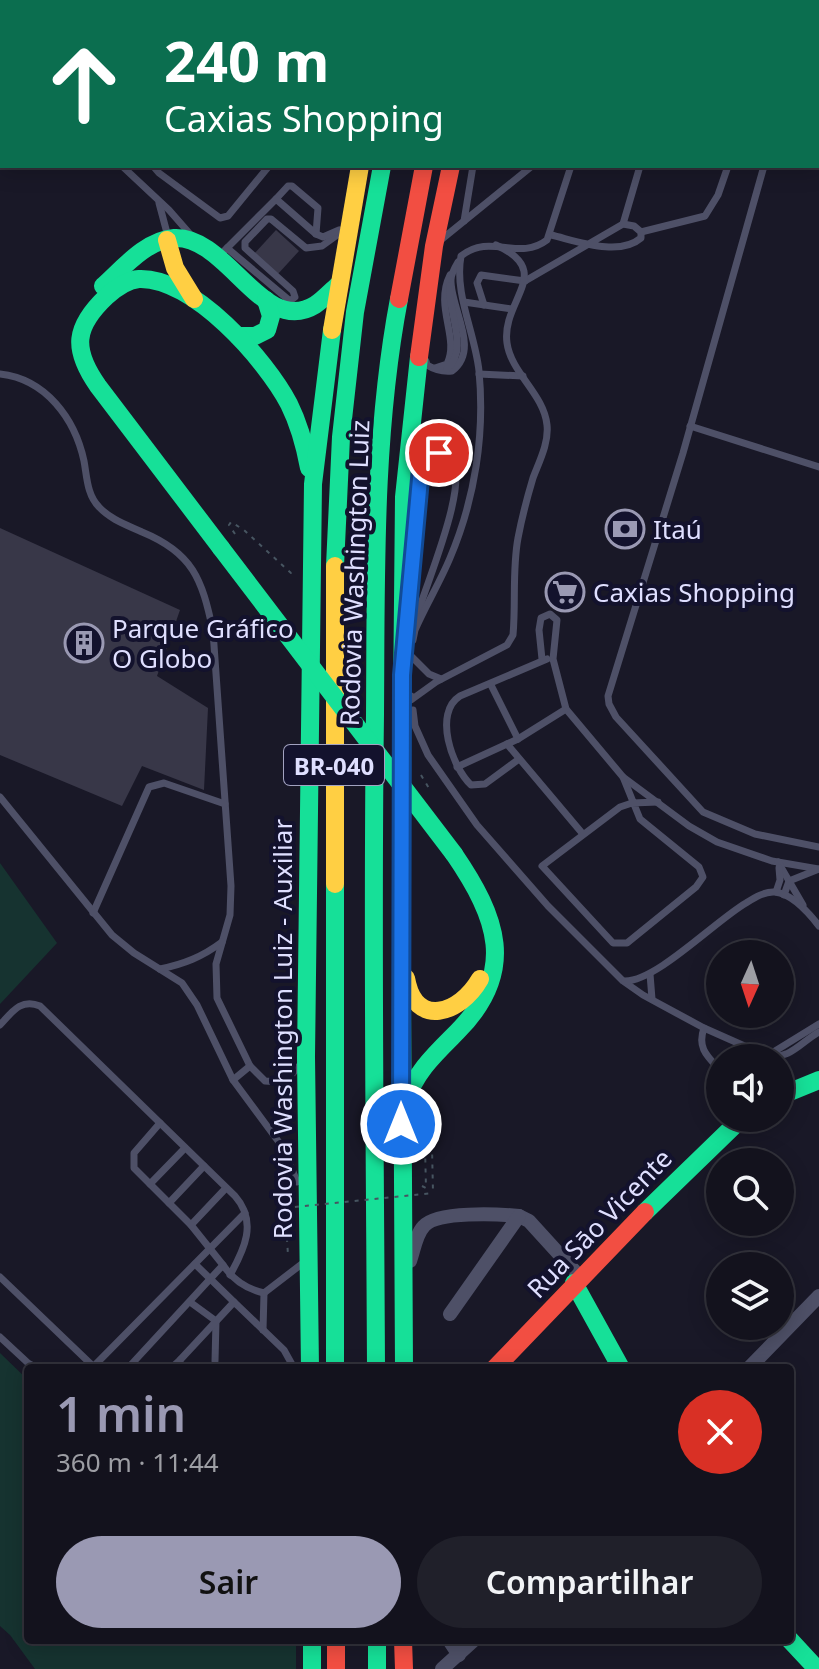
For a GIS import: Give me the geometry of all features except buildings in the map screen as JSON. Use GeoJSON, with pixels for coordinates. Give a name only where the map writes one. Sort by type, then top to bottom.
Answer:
{"type":"FeatureCollection","features":[{"type":"Feature","properties":{"kind":"main road","name":"Rodovia Washington Luiz - Auxiliar"},"geometry":{"type":"LineString","coordinates":[[310,1364],[306,1057],[313,484],[338,285],[360,168]]}},
{"type":"Feature","properties":{"kind":"main road","name":"Rodovia Washington Luiz"},"geometry":{"type":"LineString","coordinates":[[334,1364],[335,567],[341,437],[355,312],[382,168]]}},
{"type":"Feature","properties":{"kind":"main road"},"geometry":{"type":"LineString","coordinates":[[404,1364],[401,1124],[404,497],[434,246],[451,168]]}},
{"type":"Feature","properties":{"kind":"main road","name":"Rodovia Washington Luiz"},"geometry":{"type":"LineString","coordinates":[[376,1364],[373,863],[377,498],[397,308],[423,170]]}},
{"type":"Feature","properties":{"kind":"main road"},"geometry":{"type":"LineString","coordinates":[[404,497],[392,456],[421,213],[423,170]]}},
{"type":"Feature","properties":{"kind":"main road"},"geometry":{"type":"LineString","coordinates":[[338,285],[322,303],[300,313],[282,310],[266,300],[222,253],[180,238],[167,240],[138,256],[87,300],[71,323],[68,350],[78,375],[479,889],[493,924],[497,944],[493,980],[475,1013],[425,1066],[409,1090],[401,1124]]}},
{"type":"Feature","properties":{"kind":"main road"},"geometry":{"type":"LineString","coordinates":[[167,240],[175,268],[197,302]]}},
{"type":"Feature","properties":{"kind":"main road"},"geometry":{"type":"LineString","coordinates":[[218,554],[104,392],[80,350],[80,333],[87,318],[115,289],[129,281],[157,281],[197,302],[238,336],[268,369],[296,418],[313,484]]}},
{"type":"Feature","properties":{"kind":"main road"},"geometry":{"type":"LineString","coordinates":[[238,336],[255,336],[267,330],[271,316],[266,300]]}},
{"type":"Feature","properties":{"kind":"main road"},"geometry":{"type":"LineString","coordinates":[[402,957],[409,994],[422,1007],[439,1010],[455,1007],[476,988],[486,950],[484,928],[479,910],[452,858]]}},
{"type":"Feature","properties":{"kind":"main road"},"geometry":{"type":"LineString","coordinates":[[794,1090],[819,1080]]}},
{"type":"Feature","properties":{"kind":"main road","name":"Rua Sāo Vicente"},"geometry":{"type":"LineString","coordinates":[[499,1364],[577,1280],[725,1132]]}},
{"type":"Feature","properties":{"kind":"main road"},"geometry":{"type":"LineString","coordinates":[[308,1214],[324,1287],[334,1364]]}},
{"type":"Feature","properties":{"kind":"main road"},"geometry":{"type":"LineString","coordinates":[[577,1280],[619,1364]]}},
{"type":"Feature","properties":{"kind":"main road"},"geometry":{"type":"LineString","coordinates":[[312,1644],[312,1669]]}},
{"type":"Feature","properties":{"kind":"main road"},"geometry":{"type":"LineString","coordinates":[[336,1644],[336,1669]]}},
{"type":"Feature","properties":{"kind":"main road"},"geometry":{"type":"LineString","coordinates":[[377,1644],[377,1669]]}},
{"type":"Feature","properties":{"kind":"main road"},"geometry":{"type":"LineString","coordinates":[[403,1644],[404,1669]]}},
{"type":"Feature","properties":{"kind":"main road"},"geometry":{"type":"LineString","coordinates":[[794,1644],[817,1669]]}},
{"type":"Feature","properties":{"kind":"street"},"geometry":{"type":"LineString","coordinates":[[450,1314],[519,1216]]}},
{"type":"Feature","properties":{"kind":"street"},"geometry":{"type":"LineString","coordinates":[[405,1277],[421,1229],[427,1222],[439,1217],[519,1216],[529,1221],[577,1280]]}},
{"type":"Feature","properties":{"kind":"street"},"geometry":{"type":"LineString","coordinates":[[753,1364],[819,1296]]}},
{"type":"Feature","properties":{"kind":"street"},"geometry":{"type":"LineString","coordinates":[[452,1644],[459,1655]]}},
{"type":"Feature","properties":{"kind":"street"},"geometry":{"type":"LineString","coordinates":[[442,1669],[470,1644]]}},
{"type":"Feature","properties":{"kind":"lane"},"geometry":{"type":"LineString","coordinates":[[124,168],[196,242]]}},
{"type":"Feature","properties":{"kind":"lane"},"geometry":{"type":"LineString","coordinates":[[143,186],[156,170],[215,216],[224,218],[267,168]]}},
{"type":"Feature","properties":{"kind":"lane"},"geometry":{"type":"LineString","coordinates":[[464,221],[473,168]]}},
{"type":"Feature","properties":{"kind":"lane"},"geometry":{"type":"LineString","coordinates":[[434,246],[530,168]]}},
{"type":"Feature","properties":{"kind":"lane"},"geometry":{"type":"LineString","coordinates":[[432,368],[442,366],[449,359],[443,300],[446,285],[461,256],[481,245],[529,249],[539,246],[551,235],[570,168]]}},
{"type":"Feature","properties":{"kind":"lane"},"geometry":{"type":"LineString","coordinates":[[484,305],[477,283],[481,275],[525,281],[623,224],[639,168]]}},
{"type":"Feature","properties":{"kind":"lane"},"geometry":{"type":"LineString","coordinates":[[641,232],[705,216],[718,195],[727,168]]}},
{"type":"Feature","properties":{"kind":"lane"},"geometry":{"type":"LineString","coordinates":[[763,168],[690,426],[610,687],[609,704],[616,717],[703,812],[755,834],[819,847]]}},
{"type":"Feature","properties":{"kind":"lane"},"geometry":{"type":"LineString","coordinates":[[316,234],[318,208],[288,186],[222,253],[290,301],[295,297],[293,291],[245,248],[245,242],[267,219],[275,220],[306,248],[322,246],[348,226]]}},
{"type":"Feature","properties":{"kind":"lane"},"geometry":{"type":"LineString","coordinates":[[276,199],[323,237],[348,226]]}},
{"type":"Feature","properties":{"kind":"lane"},"geometry":{"type":"LineString","coordinates":[[159,201],[166,223],[167,240]]}},
{"type":"Feature","properties":{"kind":"lane"},"geometry":{"type":"LineString","coordinates":[[551,235],[622,247],[641,238],[641,232],[634,226],[623,224]]}},
{"type":"Feature","properties":{"kind":"lane"},"geometry":{"type":"LineString","coordinates":[[411,700],[441,679],[507,645],[513,635],[516,547],[548,426],[540,404],[507,343],[512,309],[525,281],[525,268],[520,259],[496,245]]}},
{"type":"Feature","properties":{"kind":"lane"},"geometry":{"type":"LineString","coordinates":[[420,614],[450,557],[473,487],[477,464],[479,374],[459,280],[461,256]]}},
{"type":"Feature","properties":{"kind":"lane"},"geometry":{"type":"LineString","coordinates":[[423,331],[427,365],[444,372],[458,366],[464,352],[451,280],[453,270]]}},
{"type":"Feature","properties":{"kind":"lane"},"geometry":{"type":"LineString","coordinates":[[464,302],[512,309]]}},
{"type":"Feature","properties":{"kind":"lane"},"geometry":{"type":"LineString","coordinates":[[0,374],[31,384],[54,400],[69,418],[78,438],[89,491],[96,505],[110,517],[165,541],[181,554],[195,572],[207,603],[213,631],[231,886],[230,915],[215,980],[217,998],[250,1066],[265,1081],[278,1083],[290,1078],[306,1057]]}},
{"type":"Feature","properties":{"kind":"lane"},"geometry":{"type":"LineString","coordinates":[[479,374],[523,376]]}},
{"type":"Feature","properties":{"kind":"lane"},"geometry":{"type":"LineString","coordinates":[[690,426],[819,467]]}},
{"type":"Feature","properties":{"kind":"lane"},"geometry":{"type":"LineString","coordinates":[[414,540],[424,459],[439,453],[451,456],[458,470],[455,496],[410,655],[411,700],[421,741],[477,825],[548,906],[623,981],[704,1028],[740,1044]]}},
{"type":"Feature","properties":{"kind":"lane"},"geometry":{"type":"LineString","coordinates":[[402,675],[413,555]]}},
{"type":"Feature","properties":{"kind":"lane"},"geometry":{"type":"LineString","coordinates":[[542,659],[539,624],[541,618],[550,614],[557,620],[553,659],[566,709],[623,777],[689,826],[717,842],[778,862],[819,869]]}},
{"type":"Feature","properties":{"kind":"lane"},"geometry":{"type":"LineString","coordinates":[[410,655],[429,674],[441,679]]}},
{"type":"Feature","properties":{"kind":"lane"},"geometry":{"type":"LineString","coordinates":[[519,759],[478,786],[471,785],[457,767],[448,741],[451,706],[460,696],[491,685],[542,659],[553,659]]}},
{"type":"Feature","properties":{"kind":"lane"},"geometry":{"type":"LineString","coordinates":[[491,685],[518,739]]}},
{"type":"Feature","properties":{"kind":"lane"},"geometry":{"type":"LineString","coordinates":[[457,767],[518,739],[566,709]]}},
{"type":"Feature","properties":{"kind":"lane"},"geometry":{"type":"LineString","coordinates":[[507,744],[582,833]]}},
{"type":"Feature","properties":{"kind":"lane"},"geometry":{"type":"LineString","coordinates":[[623,777],[632,803],[640,819],[702,872],[701,883],[622,945],[613,943],[542,866],[620,807],[632,803],[658,802]]}},
{"type":"Feature","properties":{"kind":"lane"},"geometry":{"type":"LineString","coordinates":[[93,913],[149,787],[164,783],[225,804]]}},
{"type":"Feature","properties":{"kind":"lane"},"geometry":{"type":"LineString","coordinates":[[0,797],[93,913],[134,953],[182,983],[197,1005],[233,1080],[284,1149],[308,1214]]}},
{"type":"Feature","properties":{"kind":"lane"},"geometry":{"type":"LineString","coordinates":[[778,862],[804,908],[819,926]]}},
{"type":"Feature","properties":{"kind":"lane"},"geometry":{"type":"LineString","coordinates":[[778,862],[780,894]]}},
{"type":"Feature","properties":{"kind":"lane"},"geometry":{"type":"LineString","coordinates":[[780,894],[789,881],[819,869]]}},
{"type":"Feature","properties":{"kind":"lane"},"geometry":{"type":"LineString","coordinates":[[623,981],[650,974],[733,910],[763,894],[780,894],[804,908]]}},
{"type":"Feature","properties":{"kind":"lane"},"geometry":{"type":"LineString","coordinates":[[160,969],[182,965],[222,942]]}},
{"type":"Feature","properties":{"kind":"lane"},"geometry":{"type":"LineString","coordinates":[[650,974],[652,999]]}},
{"type":"Feature","properties":{"kind":"lane"},"geometry":{"type":"LineString","coordinates":[[0,1025],[22,1003],[32,1002],[40,1006],[241,1203],[245,1213],[246,1246],[230,1275]]}},
{"type":"Feature","properties":{"kind":"lane"},"geometry":{"type":"LineString","coordinates":[[792,1044],[819,1024]]}},
{"type":"Feature","properties":{"kind":"lane"},"geometry":{"type":"LineString","coordinates":[[704,1028],[700,1038],[701,1047],[706,1053]]}},
{"type":"Feature","properties":{"kind":"lane"},"geometry":{"type":"LineString","coordinates":[[794,1045],[819,1032]]}},
{"type":"Feature","properties":{"kind":"lane"},"geometry":{"type":"LineString","coordinates":[[233,1080],[250,1066]]}},
{"type":"Feature","properties":{"kind":"lane"},"geometry":{"type":"LineString","coordinates":[[160,1123],[134,1153],[134,1168],[191,1225],[230,1275],[251,1290],[264,1293]]}},
{"type":"Feature","properties":{"kind":"lane"},"geometry":{"type":"LineString","coordinates":[[150,1184],[185,1148]]}},
{"type":"Feature","properties":{"kind":"lane"},"geometry":{"type":"LineString","coordinates":[[169,1203],[204,1166]]}},
{"type":"Feature","properties":{"kind":"lane"},"geometry":{"type":"LineString","coordinates":[[191,1225],[226,1188]]}},
{"type":"Feature","properties":{"kind":"lane"},"geometry":{"type":"LineString","coordinates":[[98,1364],[245,1213]]}},
{"type":"Feature","properties":{"kind":"lane"},"geometry":{"type":"LineString","coordinates":[[264,1293],[307,1259]]}},
{"type":"Feature","properties":{"kind":"lane"},"geometry":{"type":"LineString","coordinates":[[195,1264],[284,1350],[292,1364]]}},
{"type":"Feature","properties":{"kind":"lane"},"geometry":{"type":"LineString","coordinates":[[132,1364],[223,1265]]}},
{"type":"Feature","properties":{"kind":"lane"},"geometry":{"type":"LineString","coordinates":[[0,1277],[90,1364]]}},
{"type":"Feature","properties":{"kind":"lane"},"geometry":{"type":"LineString","coordinates":[[263,1330],[264,1293]]}},
{"type":"Feature","properties":{"kind":"lane"},"geometry":{"type":"LineString","coordinates":[[190,1302],[216,1321]]}},
{"type":"Feature","properties":{"kind":"lane"},"geometry":{"type":"LineString","coordinates":[[180,1364],[234,1302]]}},
{"type":"Feature","properties":{"kind":"lane"},"geometry":{"type":"LineString","coordinates":[[215,1361],[216,1321]]}},
{"type":"Feature","properties":{"kind":"lane"},"geometry":{"type":"LineString","coordinates":[[0,1337],[30,1364]]}},
{"type":"Feature","properties":{"kind":"path"},"geometry":{"type":"LineString","coordinates":[[236,535],[229,525],[231,522],[291,573],[312,570]]}},
{"type":"Feature","properties":{"kind":"path"},"geometry":{"type":"LineString","coordinates":[[417,768],[435,799]]}},
{"type":"Feature","properties":{"kind":"path"},"geometry":{"type":"LineString","coordinates":[[285,1208],[433,1193],[432,1147],[425,1147],[426,1188],[422,1188],[421,1148],[402,1149]]}},
{"type":"Feature","properties":{"kind":"green space"},"geometry":{"type":"Polygon","coordinates":[[[0,863],[57,943],[0,1004],[0,863]]]}},
{"type":"Feature","properties":{"kind":"green space"},"geometry":{"type":"Polygon","coordinates":[[[0,1353],[24,1376],[24,1644],[296,1644],[296,1669],[35,1669],[0,1626],[0,1353]]]}},
{"type":"Feature","properties":{"kind":"traffic: fast"},"geometry":{"type":"LineString","coordinates":[[335,566],[341,437],[355,312],[382,168]]}},
{"type":"Feature","properties":{"kind":"traffic: fast"},"geometry":{"type":"LineString","coordinates":[[103,286],[144,250],[174,238],[193,241],[211,252],[278,308],[296,311],[315,305],[338,285]]}},
{"type":"Feature","properties":{"kind":"traffic: fast"},"geometry":{"type":"LineString","coordinates":[[221,548],[98,386],[84,361],[80,339],[83,328],[107,296],[135,280],[160,282],[182,292],[226,324],[263,366],[289,404],[309,468]]}},
{"type":"Feature","properties":{"kind":"traffic: fast"},"geometry":{"type":"LineString","coordinates":[[376,1364],[376,558],[384,402],[399,299]]}},
{"type":"Feature","properties":{"kind":"traffic: fast"},"geometry":{"type":"LineString","coordinates":[[238,336],[255,336],[267,330],[271,316],[266,300]]}},
{"type":"Feature","properties":{"kind":"traffic: fast"},"geometry":{"type":"LineString","coordinates":[[310,1364],[306,1057],[313,484],[332,330]]}},
{"type":"Feature","properties":{"kind":"traffic: fast"},"geometry":{"type":"LineString","coordinates":[[404,1364],[401,809],[404,497],[419,357]]}},
{"type":"Feature","properties":{"kind":"traffic: fast"},"geometry":{"type":"LineString","coordinates":[[221,548],[454,854]]}},
{"type":"Feature","properties":{"kind":"traffic: fast"},"geometry":{"type":"LineString","coordinates":[[406,1102],[414,1082],[427,1064],[476,1009],[488,987],[494,965],[490,922],[469,877],[454,854]]}},
{"type":"Feature","properties":{"kind":"traffic: fast"},"geometry":{"type":"LineString","coordinates":[[335,884],[335,1364]]}},
{"type":"Feature","properties":{"kind":"traffic: fast"},"geometry":{"type":"LineString","coordinates":[[794,1090],[819,1080]]}},
{"type":"Feature","properties":{"kind":"traffic: fast"},"geometry":{"type":"LineString","coordinates":[[645,1212],[728,1132]]}},
{"type":"Feature","properties":{"kind":"traffic: fast"},"geometry":{"type":"LineString","coordinates":[[574,1283],[619,1364]]}},
{"type":"Feature","properties":{"kind":"traffic: fast"},"geometry":{"type":"LineString","coordinates":[[312,1644],[312,1669]]}},
{"type":"Feature","properties":{"kind":"traffic: fast"},"geometry":{"type":"LineString","coordinates":[[377,1644],[377,1669]]}},
{"type":"Feature","properties":{"kind":"traffic: fast"},"geometry":{"type":"LineString","coordinates":[[794,1644],[817,1669]]}},
{"type":"Feature","properties":{"kind":"traffic: slow"},"geometry":{"type":"LineString","coordinates":[[332,330],[360,168]]}},
{"type":"Feature","properties":{"kind":"traffic: slow"},"geometry":{"type":"LineString","coordinates":[[167,240],[175,268],[194,299]]}},
{"type":"Feature","properties":{"kind":"traffic: slow"},"geometry":{"type":"LineString","coordinates":[[335,566],[335,884]]}},
{"type":"Feature","properties":{"kind":"traffic: slow"},"geometry":{"type":"LineString","coordinates":[[406,978],[411,994],[419,1005],[439,1011],[461,1001],[480,979]]}},
{"type":"Feature","properties":{"kind":"traffic: jam"},"geometry":{"type":"LineString","coordinates":[[399,299],[424,168]]}},
{"type":"Feature","properties":{"kind":"traffic: jam"},"geometry":{"type":"LineString","coordinates":[[419,357],[434,246],[451,168]]}},
{"type":"Feature","properties":{"kind":"traffic: jam"},"geometry":{"type":"LineString","coordinates":[[499,1364],[645,1212]]}},
{"type":"Feature","properties":{"kind":"traffic: jam"},"geometry":{"type":"LineString","coordinates":[[336,1644],[336,1669]]}},
{"type":"Feature","properties":{"kind":"traffic: jam"},"geometry":{"type":"LineString","coordinates":[[403,1644],[404,1669]]}},
{"type":"Feature","properties":{"kind":"place","name":"Itaú"},"geometry":{"type":"Point","coordinates":[625,529]}},
{"type":"Feature","properties":{"kind":"place","name":"Caxias Shopping"},"geometry":{"type":"Point","coordinates":[565,592]}},
{"type":"Feature","properties":{"kind":"place","name":"Parque Gráfico O Globo"},"geometry":{"type":"Point","coordinates":[84,643]}},
{"type":"Feature","properties":{"kind":"route"},"geometry":{"type":"LineString","coordinates":[[401,1124],[402,675],[421,468],[424,459],[439,453]]}}]}
